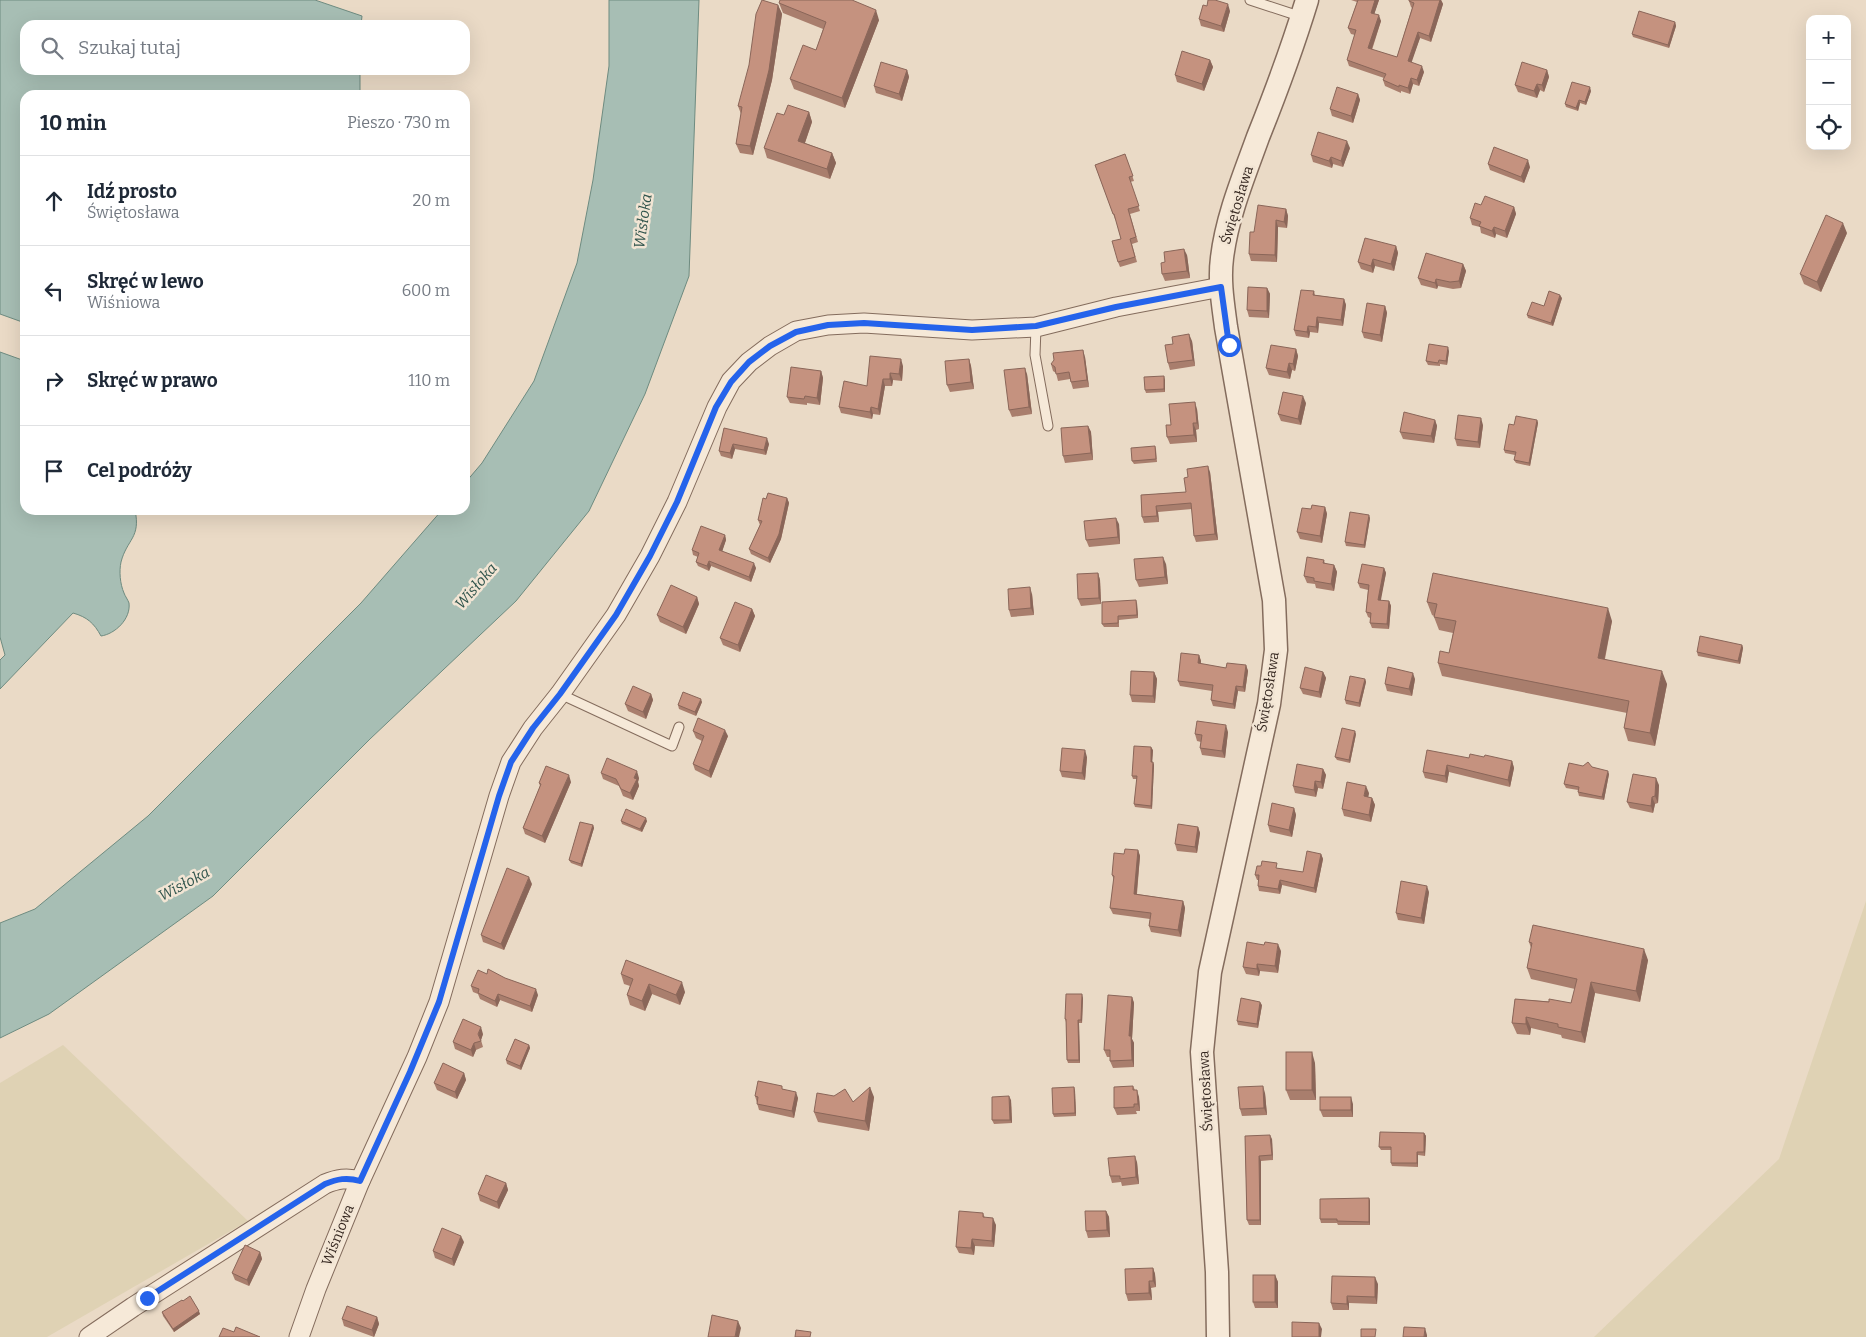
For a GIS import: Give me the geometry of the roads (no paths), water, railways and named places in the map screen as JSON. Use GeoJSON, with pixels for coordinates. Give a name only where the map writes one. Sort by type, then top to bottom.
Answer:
{"type":"FeatureCollection","features":[{"type":"Feature","properties":{"kind":"street","name":"Świętosława"},"geometry":{"type":"LineString","coordinates":[[1218,1337],[1216,1272],[1202,1052],[1210,972],[1269,704],[1275,665],[1276,632],[1271,579],[1226,326],[1221,287],[1221,259],[1226,230],[1304,8]]}},
{"type":"Feature","properties":{"kind":"street","name":"Wiśniowa"},"geometry":{"type":"LineString","coordinates":[[299,1337],[360,1181],[413,1066],[439,1002],[499,796],[511,762],[533,728],[560,694],[616,615],[650,556],[677,502],[716,407],[731,382],[749,362],[770,346],[796,332],[828,325],[864,323],[972,330],[1036,326],[1116,307],[1221,287]]}},
{"type":"Feature","properties":{"kind":"street"},"geometry":{"type":"LineString","coordinates":[[89,1337],[325,1184],[351,1178],[360,1181]]}},
{"type":"Feature","properties":{"kind":"lane"},"geometry":{"type":"LineString","coordinates":[[1250,0],[1304,8]]}},
{"type":"Feature","properties":{"kind":"lane"},"geometry":{"type":"LineString","coordinates":[[1036,326],[1036,355],[1048,426]]}},
{"type":"Feature","properties":{"kind":"lane"},"geometry":{"type":"LineString","coordinates":[[560,694],[672,746],[679,727]]}},
{"type":"Feature","properties":{"kind":"water"},"geometry":{"type":"Polygon","coordinates":[[[0,0],[315,0],[362,16],[362,20],[20,20],[20,75],[360,75],[360,90],[20,90],[20,321],[0,314],[0,0]]]}},
{"type":"Feature","properties":{"kind":"water","name":"Wisłoka"},"geometry":{"type":"Polygon","coordinates":[[[609,0],[699,0],[689,276],[645,394],[589,511],[516,601],[370,739],[213,896],[49,1014],[0,1038],[0,923],[35,909],[148,816],[361,603],[438,515],[470,515],[470,477],[482,463],[534,381],[577,263],[593,180],[609,66],[609,0]]]}},
{"type":"Feature","properties":{"kind":"water"},"geometry":{"type":"Polygon","coordinates":[[[0,352],[20,359],[20,515],[136,515],[136,527],[120,566],[120,578],[124,594],[129,603],[129,609],[125,620],[117,629],[101,636],[90,621],[73,613],[0,689],[0,660],[5,655],[0,637],[0,352]]]}}]}
